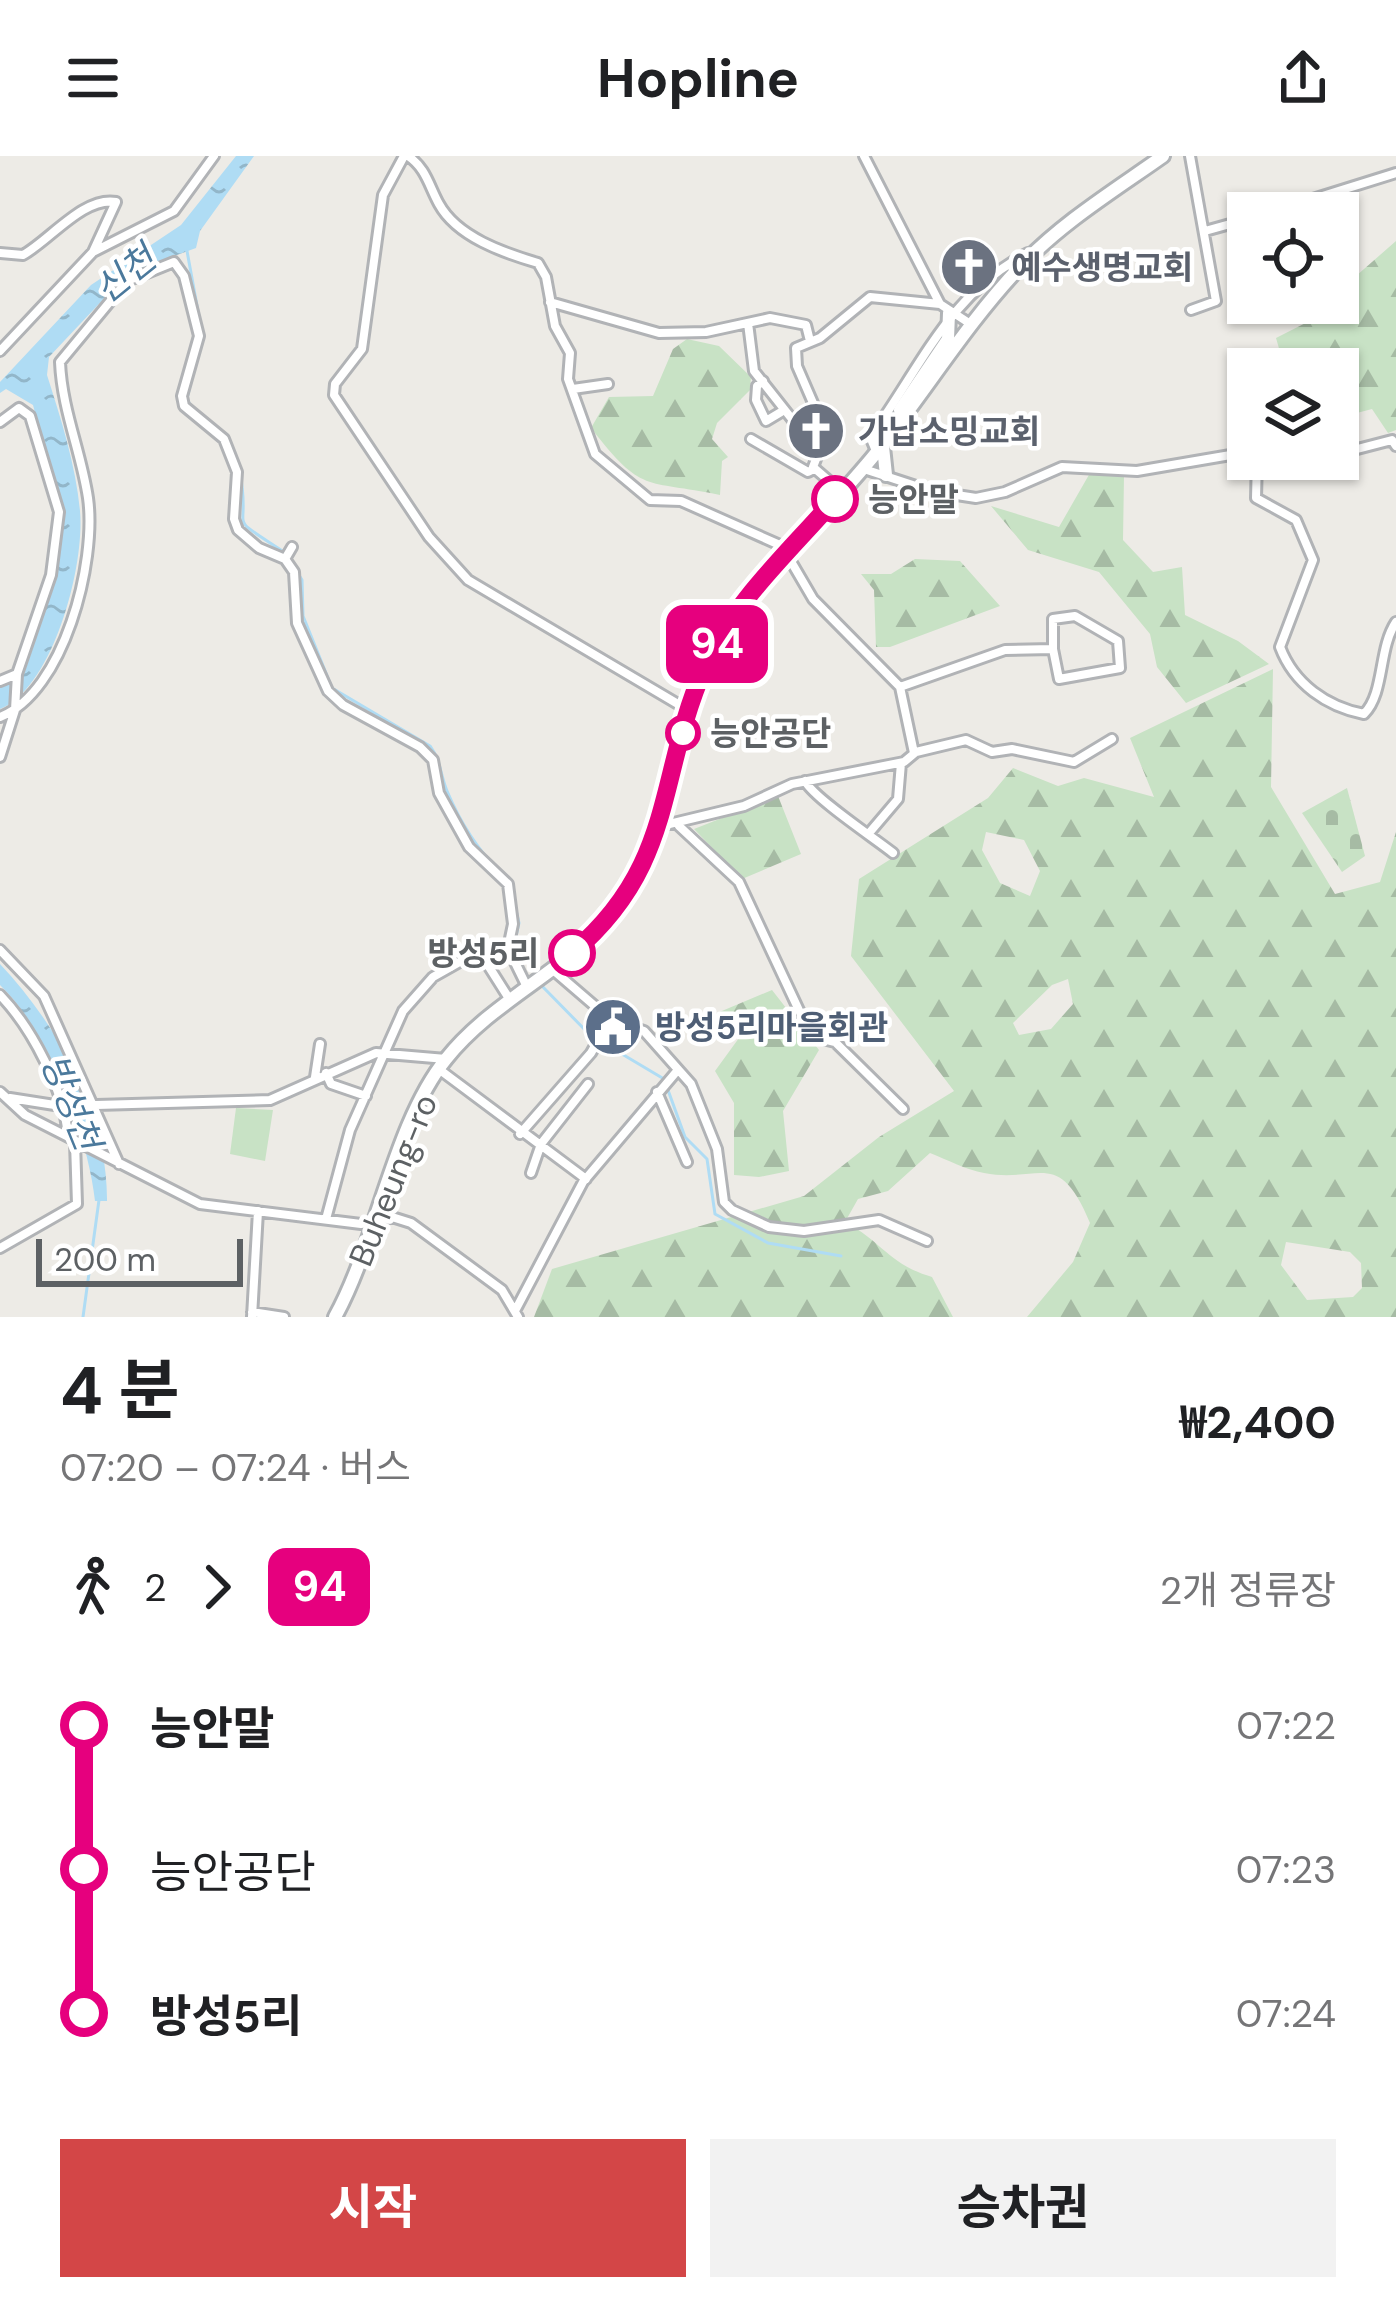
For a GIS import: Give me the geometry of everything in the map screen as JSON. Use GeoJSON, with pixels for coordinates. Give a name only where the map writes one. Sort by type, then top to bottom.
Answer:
{"type":"FeatureCollection","features":[{"type":"Feature","properties":{"kind":"main road","name":"Buheung-ro"},"geometry":{"type":"LineString","coordinates":[[335,1317],[442,1064],[510,1000],[554,970],[619,906],[661,826],[689,711],[707,660],[727,628],[862,468],[972,325],[1043,245],[1163,156]]}},
{"type":"Feature","properties":{"kind":"main road"},"geometry":{"type":"LineString","coordinates":[[886,475],[881,463],[883,442],[948,339],[944,309]]}},
{"type":"Feature","properties":{"kind":"street"},"geometry":{"type":"LineString","coordinates":[[93,252],[174,211],[214,156]]}},
{"type":"Feature","properties":{"kind":"street"},"geometry":{"type":"LineString","coordinates":[[689,711],[468,580],[429,537],[334,395],[335,384],[362,349],[382,195],[406,156],[458,224],[508,254],[538,263],[555,326],[570,353],[573,389],[595,454],[657,502],[699,508],[789,553],[813,598],[901,687],[914,754]]}},
{"type":"Feature","properties":{"kind":"street"},"geometry":{"type":"LineString","coordinates":[[864,156],[944,309]]}},
{"type":"Feature","properties":{"kind":"street"},"geometry":{"type":"LineString","coordinates":[[1190,156],[1216,301],[1191,310]]}},
{"type":"Feature","properties":{"kind":"street"},"geometry":{"type":"LineString","coordinates":[[1335,192],[1396,173]]}},
{"type":"Feature","properties":{"kind":"street"},"geometry":{"type":"LineString","coordinates":[[0,253],[23,255],[79,213],[108,200],[116,202],[93,252],[0,351]]}},
{"type":"Feature","properties":{"kind":"street"},"geometry":{"type":"LineString","coordinates":[[1205,231],[1227,225]]}},
{"type":"Feature","properties":{"kind":"street"},"geometry":{"type":"LineString","coordinates":[[883,442],[872,443],[876,429],[944,309],[1043,245]]}},
{"type":"Feature","properties":{"kind":"street"},"geometry":{"type":"LineString","coordinates":[[0,717],[16,710],[43,682],[68,632],[88,530],[88,499],[62,397],[60,362],[127,281],[174,262],[184,276],[199,337],[182,396],[184,406],[224,439],[237,472],[234,519],[238,530],[259,548],[286,559],[297,579],[297,623],[328,691],[343,705],[421,747],[433,760],[439,793],[469,847],[508,884],[512,957],[527,987]]}},
{"type":"Feature","properties":{"kind":"street"},"geometry":{"type":"LineString","coordinates":[[814,469],[826,438],[795,356],[798,345],[871,297],[944,309],[972,325]]}},
{"type":"Feature","properties":{"kind":"street"},"geometry":{"type":"LineString","coordinates":[[550,302],[659,333],[770,318],[806,325],[810,340]]}},
{"type":"Feature","properties":{"kind":"street"},"geometry":{"type":"LineString","coordinates":[[748,323],[749,362],[781,412],[818,452]]}},
{"type":"Feature","properties":{"kind":"street"},"geometry":{"type":"LineString","coordinates":[[763,381],[755,400],[766,421],[781,412]]}},
{"type":"Feature","properties":{"kind":"street"},"geometry":{"type":"LineString","coordinates":[[573,389],[608,384]]}},
{"type":"Feature","properties":{"kind":"street"},"geometry":{"type":"LineString","coordinates":[[0,422],[20,408],[31,416],[58,512],[51,575],[16,674],[16,710],[0,757]]}},
{"type":"Feature","properties":{"kind":"street"},"geometry":{"type":"LineString","coordinates":[[751,440],[808,472],[814,469]]}},
{"type":"Feature","properties":{"kind":"street"},"geometry":{"type":"LineString","coordinates":[[1359,449],[1394,441]]}},
{"type":"Feature","properties":{"kind":"street"},"geometry":{"type":"LineString","coordinates":[[862,468],[932,491],[976,498],[1005,492],[1062,467],[1137,470],[1227,455]]}},
{"type":"Feature","properties":{"kind":"street"},"geometry":{"type":"LineString","coordinates":[[814,469],[842,492]]}},
{"type":"Feature","properties":{"kind":"street"},"geometry":{"type":"LineString","coordinates":[[1256,480],[1256,498],[1296,520],[1313,560],[1280,647],[1302,681],[1336,709],[1364,714],[1373,705],[1386,638],[1396,622]]}},
{"type":"Feature","properties":{"kind":"street"},"geometry":{"type":"LineString","coordinates":[[286,559],[292,547]]}},
{"type":"Feature","properties":{"kind":"street"},"geometry":{"type":"LineString","coordinates":[[1075,616],[1118,641],[1122,663],[1120,668],[1060,679],[1053,649],[1053,620],[1075,616]]}},
{"type":"Feature","properties":{"kind":"street"},"geometry":{"type":"LineString","coordinates":[[901,687],[1005,650],[1053,649]]}},
{"type":"Feature","properties":{"kind":"street"},"geometry":{"type":"LineString","coordinates":[[0,681],[16,674]]}},
{"type":"Feature","properties":{"kind":"street"},"geometry":{"type":"LineString","coordinates":[[661,826],[744,806],[792,784],[901,763],[914,754],[966,740],[992,752],[1012,749],[1074,762],[1112,740]]}},
{"type":"Feature","properties":{"kind":"street"},"geometry":{"type":"LineString","coordinates":[[871,832],[898,799],[901,763]]}},
{"type":"Feature","properties":{"kind":"street"},"geometry":{"type":"LineString","coordinates":[[805,781],[813,796],[871,832],[893,853]]}},
{"type":"Feature","properties":{"kind":"street"},"geometry":{"type":"LineString","coordinates":[[678,825],[739,882],[811,1036],[835,1042],[903,1108]]}},
{"type":"Feature","properties":{"kind":"street"},"geometry":{"type":"LineString","coordinates":[[510,1000],[479,951],[493,947],[512,957]]}},
{"type":"Feature","properties":{"kind":"street"},"geometry":{"type":"LineString","coordinates":[[0,950],[44,996],[117,1164]]}},
{"type":"Feature","properties":{"kind":"street","name":"Buheung-ro"},"geometry":{"type":"LineString","coordinates":[[326,1219],[349,1133],[415,992],[479,951]]}},
{"type":"Feature","properties":{"kind":"street"},"geometry":{"type":"LineString","coordinates":[[554,970],[610,1018],[634,1024],[667,1082],[687,1162]]}},
{"type":"Feature","properties":{"kind":"street"},"geometry":{"type":"LineString","coordinates":[[0,995],[17,1012],[61,1106],[73,1140],[77,1204],[0,1248]]}},
{"type":"Feature","properties":{"kind":"street"},"geometry":{"type":"LineString","coordinates":[[520,1134],[591,1053],[595,1038],[610,1018]]}},
{"type":"Feature","properties":{"kind":"street"},"geometry":{"type":"LineString","coordinates":[[315,1078],[320,1044]]}},
{"type":"Feature","properties":{"kind":"street"},"geometry":{"type":"LineString","coordinates":[[2,1096],[61,1106],[270,1100],[362,1056],[387,1052],[442,1064],[520,1134],[586,1179]]}},
{"type":"Feature","properties":{"kind":"street"},"geometry":{"type":"LineString","coordinates":[[326,1073],[331,1084],[366,1096]]}},
{"type":"Feature","properties":{"kind":"street"},"geometry":{"type":"LineString","coordinates":[[667,1082],[691,1084],[717,1149],[724,1202],[732,1210],[769,1227],[804,1231],[879,1220],[927,1241]]}},
{"type":"Feature","properties":{"kind":"street"},"geometry":{"type":"LineString","coordinates":[[2,1096],[117,1164],[200,1204],[361,1224],[392,1217],[424,1230],[502,1290],[517,1313],[586,1179],[667,1082]]}},
{"type":"Feature","properties":{"kind":"street"},"geometry":{"type":"LineString","coordinates":[[531,1173],[541,1148],[588,1084]]}},
{"type":"Feature","properties":{"kind":"street"},"geometry":{"type":"LineString","coordinates":[[258,1211],[252,1315],[284,1317]]}},
{"type":"Feature","properties":{"kind":"green space"},"geometry":{"type":"Polygon","coordinates":[[[1396,241],[1396,430],[1388,433],[1372,409],[1359,412],[1359,348],[1279,348],[1276,338],[1304,324],[1359,324],[1359,273],[1396,241]]]}},
{"type":"Feature","properties":{"kind":"green space"},"geometry":{"type":"Polygon","coordinates":[[[687,339],[719,346],[751,377],[750,390],[717,423],[712,439],[728,457],[722,461],[720,495],[646,481],[622,464],[591,428],[609,397],[653,396],[673,349],[687,339]]]}},
{"type":"Feature","properties":{"kind":"green space"},"geometry":{"type":"Polygon","coordinates":[[[1090,473],[1124,476],[1123,540],[1153,572],[1182,567],[1185,615],[1238,641],[1269,664],[1186,703],[1157,667],[1150,634],[1099,572],[1028,550],[991,506],[1059,527],[1090,473]]]}},
{"type":"Feature","properties":{"kind":"green space"},"geometry":{"type":"Polygon","coordinates":[[[915,559],[960,561],[1000,606],[890,647],[876,647],[874,590],[861,574],[891,574],[915,559]]]}},
{"type":"Feature","properties":{"kind":"green space"},"geometry":{"type":"Polygon","coordinates":[[[1273,669],[1271,787],[1335,894],[1380,882],[1396,832],[1396,1317],[1027,1317],[1073,1262],[1090,1223],[1079,1199],[1057,1176],[984,1173],[930,1153],[888,1191],[858,1199],[845,1222],[905,1266],[932,1277],[953,1317],[534,1317],[552,1269],[804,1196],[879,1137],[954,1091],[851,956],[859,879],[988,798],[1013,768],[1058,786],[1084,778],[1154,797],[1130,738],[1273,669]],[[986,832],[982,850],[1000,883],[1030,896],[1040,871],[1024,840],[986,832]],[[1068,979],[1052,985],[1013,1023],[1019,1035],[1051,1029],[1073,1004],[1068,979]],[[1286,1242],[1281,1265],[1307,1300],[1353,1297],[1362,1288],[1361,1263],[1350,1252],[1286,1242]]]}},
{"type":"Feature","properties":{"kind":"green space"},"geometry":{"type":"Polygon","coordinates":[[[1347,788],[1365,856],[1342,872],[1302,813],[1347,788]]]}},
{"type":"Feature","properties":{"kind":"green space"},"geometry":{"type":"Polygon","coordinates":[[[778,796],[801,854],[742,879],[694,829],[778,796]]]}},
{"type":"Feature","properties":{"kind":"green space"},"geometry":{"type":"Polygon","coordinates":[[[772,990],[819,1050],[783,1111],[789,1171],[759,1177],[734,1175],[734,1103],[715,1071],[739,1038],[733,1020],[710,1016],[772,990]]]}},
{"type":"Feature","properties":{"kind":"green space"},"geometry":{"type":"Polygon","coordinates":[[[236,1108],[273,1110],[265,1161],[230,1154],[236,1108]]]}},
{"type":"Feature","properties":{"kind":"water","name":"신천"},"geometry":{"type":"Polygon","coordinates":[[[236,156],[254,156],[200,231],[196,248],[128,273],[49,357],[47,375],[78,494],[77,562],[50,652],[19,697],[0,709],[0,687],[24,674],[56,578],[64,522],[33,405],[6,389],[0,393],[0,382],[91,285],[181,225],[236,156]]]}},
{"type":"Feature","properties":{"kind":"water"},"geometry":{"type":"Polygon","coordinates":[[[0,964],[41,1015],[76,1073],[99,1136],[107,1201],[95,1201],[84,1146],[63,1086],[34,1029],[0,985],[0,964]]]}},
{"type":"Feature","properties":{"kind":"waterway"},"geometry":{"type":"LineString","coordinates":[[187,251],[202,333],[187,399],[193,410]]}},
{"type":"Feature","properties":{"kind":"waterway"},"geometry":{"type":"LineString","coordinates":[[230,445],[238,464]]}},
{"type":"Feature","properties":{"kind":"waterway"},"geometry":{"type":"LineString","coordinates":[[240,473],[243,521],[284,552]]}},
{"type":"Feature","properties":{"kind":"waterway"},"geometry":{"type":"LineString","coordinates":[[290,560],[302,580],[303,616],[332,688],[430,746],[463,824],[500,872]]}},
{"type":"Feature","properties":{"kind":"waterway"},"geometry":{"type":"LineString","coordinates":[[510,884],[519,923],[514,945]]}},
{"type":"Feature","properties":{"kind":"waterway"},"geometry":{"type":"LineString","coordinates":[[541,985],[590,1035],[664,1079],[685,1137],[707,1159],[715,1214],[768,1243],[841,1256]]}},
{"type":"Feature","properties":{"kind":"waterway","name":"방성천"},"geometry":{"type":"LineString","coordinates":[[83,1317],[99,1200]]}},
{"type":"Feature","properties":{"kind":"bus line","name":"94"},"geometry":{"type":"LineString","coordinates":[[572,953],[619,906],[651,848],[667,807],[685,724],[707,660],[742,607],[835,499]]}},
{"type":"Feature","properties":{"kind":"place","name":"예수생명교회"},"geometry":{"type":"Point","coordinates":[969,267]}},
{"type":"Feature","properties":{"kind":"place","name":"가납소밍교회"},"geometry":{"type":"Point","coordinates":[816,431]}},
{"type":"Feature","properties":{"kind":"place","name":"능안말"},"geometry":{"type":"Point","coordinates":[835,499]}},
{"type":"Feature","properties":{"kind":"place","name":"능안공단"},"geometry":{"type":"Point","coordinates":[683,733]}},
{"type":"Feature","properties":{"kind":"place","name":"방성5리"},"geometry":{"type":"Point","coordinates":[572,953]}},
{"type":"Feature","properties":{"kind":"place","name":"방성5리마을회관"},"geometry":{"type":"Point","coordinates":[613,1027]}}]}
